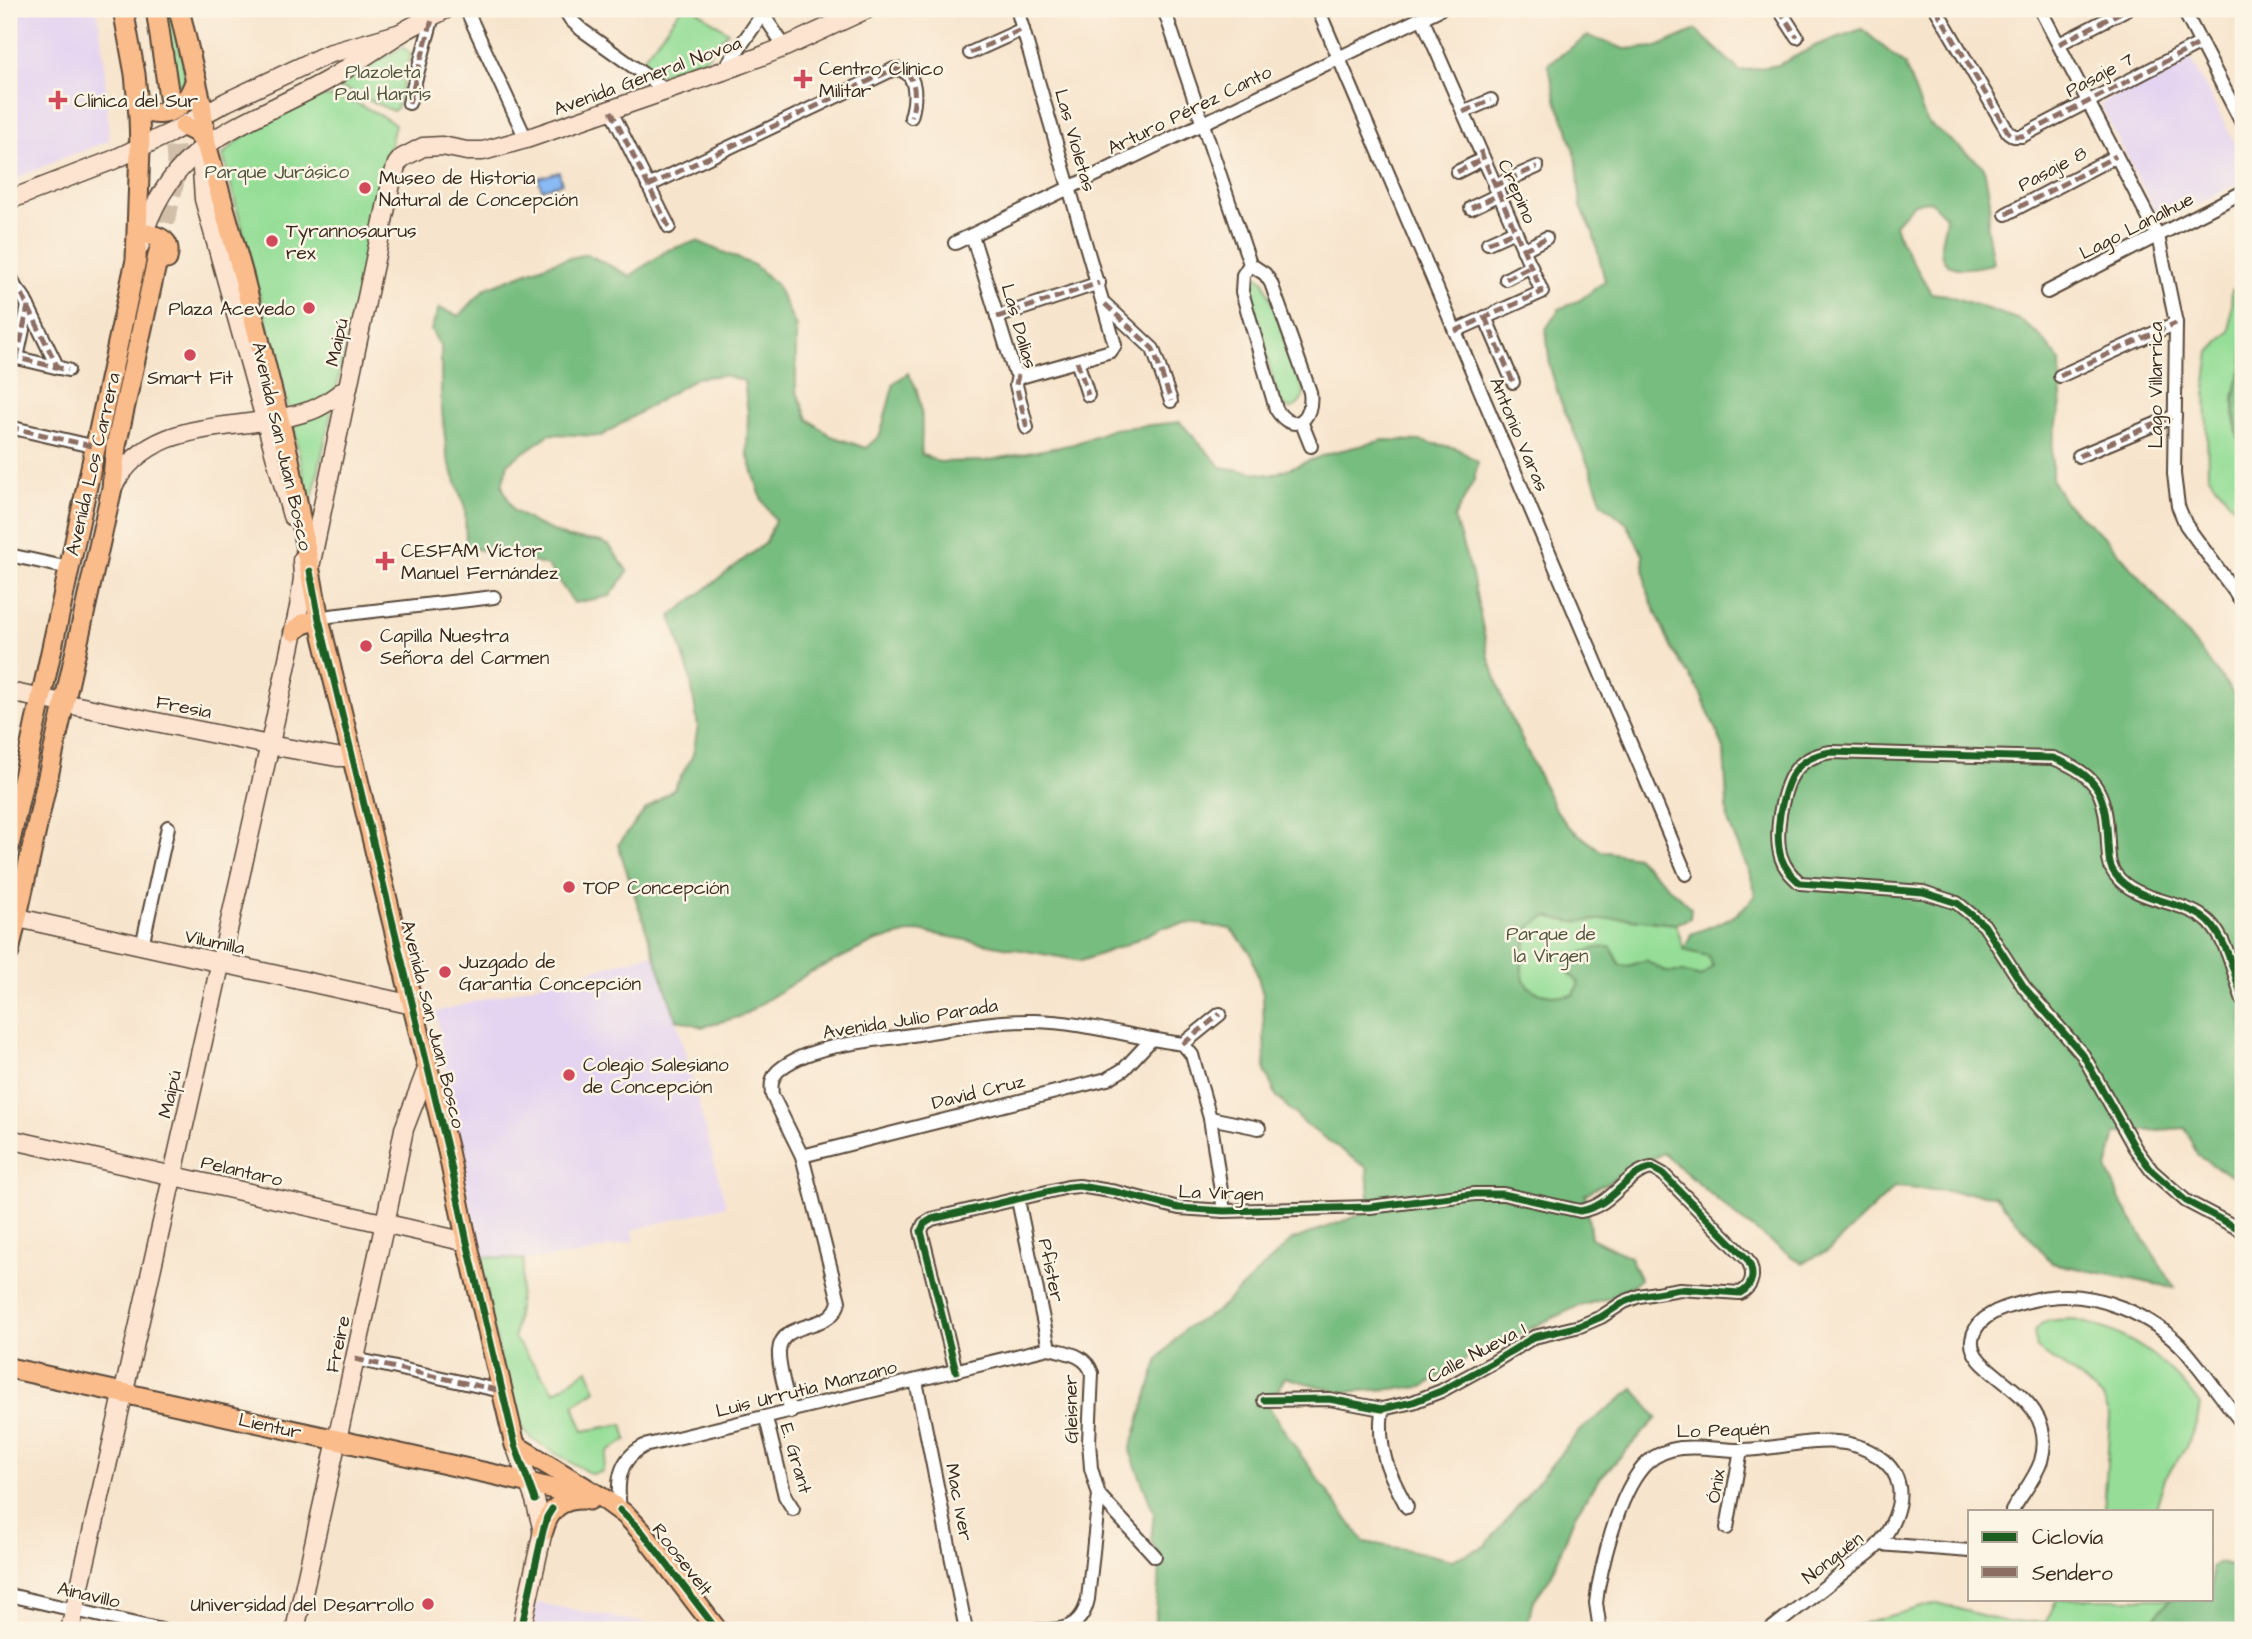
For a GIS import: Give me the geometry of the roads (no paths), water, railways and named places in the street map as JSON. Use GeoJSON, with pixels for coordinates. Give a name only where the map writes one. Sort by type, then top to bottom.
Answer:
{"type":"FeatureCollection","features":[{"type":"Feature","properties":{"kind":"main road"},"geometry":{"type":"LineString","coordinates":[[123,9],[138,100],[140,148]]}},
{"type":"Feature","properties":{"kind":"main road"},"geometry":{"type":"LineString","coordinates":[[156,9],[169,97]]}},
{"type":"Feature","properties":{"kind":"main road","name":"Avenida San Juan Bosco"},"geometry":{"type":"LineString","coordinates":[[178,9],[196,79],[206,144],[272,419],[289,459],[306,569],[449,1151],[502,1391],[515,1445],[530,1484],[543,1531]]}},
{"type":"Feature","properties":{"kind":"main road","name":"Avenida General Novoa"},"geometry":{"type":"LineString","coordinates":[[434,146],[483,151],[526,139],[723,71],[785,47],[867,9]]}},
{"type":"Feature","properties":{"kind":"main road"},"geometry":{"type":"LineString","coordinates":[[136,260],[143,233],[173,175],[206,144],[328,80],[439,12]]}},
{"type":"Feature","properties":{"kind":"main road"},"geometry":{"type":"LineString","coordinates":[[9,200],[140,148],[328,54],[401,33]]}},
{"type":"Feature","properties":{"kind":"main road"},"geometry":{"type":"LineString","coordinates":[[138,100],[141,108],[153,114],[169,112],[185,100],[196,79]]}},
{"type":"Feature","properties":{"kind":"main road"},"geometry":{"type":"LineString","coordinates":[[184,126],[196,132],[206,144]]}},
{"type":"Feature","properties":{"kind":"main road","name":"Maipú"},"geometry":{"type":"LineString","coordinates":[[70,1630],[270,745],[394,172],[397,164],[409,153],[434,146]]}},
{"type":"Feature","properties":{"kind":"main road","name":"Avenida Los Carrera"},"geometry":{"type":"LineString","coordinates":[[9,846],[136,260],[140,148]]}},
{"type":"Feature","properties":{"kind":"main road"},"geometry":{"type":"LineString","coordinates":[[115,482],[169,250],[168,243],[164,240],[143,233]]}},
{"type":"Feature","properties":{"kind":"main road","name":"Avenida Los Carrera"},"geometry":{"type":"LineString","coordinates":[[9,953],[13,917],[115,482],[116,446],[159,251]]}},
{"type":"Feature","properties":{"kind":"main road"},"geometry":{"type":"LineString","coordinates":[[115,482],[138,455],[166,439],[315,409],[348,387]]}},
{"type":"Feature","properties":{"kind":"main road"},"geometry":{"type":"LineString","coordinates":[[294,632],[303,624],[319,619]]}},
{"type":"Feature","properties":{"kind":"main road","name":"Fresia"},"geometry":{"type":"LineString","coordinates":[[9,692],[270,745],[337,757],[352,757]]}},
{"type":"Feature","properties":{"kind":"main road","name":"Vilumilla"},"geometry":{"type":"LineString","coordinates":[[13,917],[413,1005]]}},
{"type":"Feature","properties":{"kind":"main road","name":"Freire"},"geometry":{"type":"LineString","coordinates":[[295,1630],[404,1129],[428,1069]]}},
{"type":"Feature","properties":{"kind":"main road","name":"Pelantaro"},"geometry":{"type":"LineString","coordinates":[[9,1139],[467,1242]]}},
{"type":"Feature","properties":{"kind":"main road","name":"Lientur"},"geometry":{"type":"LineString","coordinates":[[9,1368],[338,1439],[530,1484]]}},
{"type":"Feature","properties":{"kind":"main road","name":"Roosevelt"},"geometry":{"type":"LineString","coordinates":[[515,1445],[620,1510],[643,1533],[717,1630]]}},
{"type":"Feature","properties":{"kind":"main road","name":"Roosevelt"},"geometry":{"type":"LineString","coordinates":[[530,1484],[562,1491],[620,1510]]}},
{"type":"Feature","properties":{"kind":"main road"},"geometry":{"type":"LineString","coordinates":[[521,1630],[547,1517],[558,1504],[570,1499],[589,1500]]}},
{"type":"Feature","properties":{"kind":"street"},"geometry":{"type":"LineString","coordinates":[[466,9],[526,139]]}},
{"type":"Feature","properties":{"kind":"street"},"geometry":{"type":"LineString","coordinates":[[564,9],[582,30],[667,91]]}},
{"type":"Feature","properties":{"kind":"street","name":"Las Violetas"},"geometry":{"type":"LineString","coordinates":[[1017,9],[1115,345],[1114,349],[1077,361]]}},
{"type":"Feature","properties":{"kind":"street"},"geometry":{"type":"LineString","coordinates":[[1164,9],[1250,264],[1265,274],[1271,284],[1310,393],[1310,409],[1301,421],[1286,421],[1276,408],[1242,292],[1243,275],[1250,264]]}},
{"type":"Feature","properties":{"kind":"street","name":"Antonio Varas"},"geometry":{"type":"LineString","coordinates":[[1318,9],[1686,874]]}},
{"type":"Feature","properties":{"kind":"street","name":"Arturo Pérez Canto"},"geometry":{"type":"LineString","coordinates":[[955,243],[1440,9]]}},
{"type":"Feature","properties":{"kind":"street"},"geometry":{"type":"LineString","coordinates":[[1779,9],[1797,37]]}},
{"type":"Feature","properties":{"kind":"street","name":"Pasaje 7"},"geometry":{"type":"LineString","coordinates":[[1936,9],[2008,132],[2014,136],[2022,136],[2201,43]]}},
{"type":"Feature","properties":{"kind":"street","name":"Lago Villarrica"},"geometry":{"type":"LineString","coordinates":[[2040,9],[2158,236],[2176,323],[2174,474],[2178,506],[2191,532],[2243,603]]}},
{"type":"Feature","properties":{"kind":"street"},"geometry":{"type":"LineString","coordinates":[[2059,44],[2127,9]]}},
{"type":"Feature","properties":{"kind":"street"},"geometry":{"type":"LineString","coordinates":[[2183,9],[2243,125]]}},
{"type":"Feature","properties":{"kind":"street"},"geometry":{"type":"LineString","coordinates":[[723,71],[764,11],[785,47]]}},
{"type":"Feature","properties":{"kind":"street"},"geometry":{"type":"LineString","coordinates":[[409,103],[439,12]]}},
{"type":"Feature","properties":{"kind":"street","name":"Crepino"},"geometry":{"type":"LineString","coordinates":[[1422,18],[1542,292],[1455,331]]}},
{"type":"Feature","properties":{"kind":"street"},"geometry":{"type":"LineString","coordinates":[[970,53],[1023,29]]}},
{"type":"Feature","properties":{"kind":"street"},"geometry":{"type":"LineString","coordinates":[[648,186],[894,69],[898,68],[908,74],[914,85],[915,104],[911,117]]}},
{"type":"Feature","properties":{"kind":"street"},"geometry":{"type":"LineString","coordinates":[[1463,112],[1491,100]]}},
{"type":"Feature","properties":{"kind":"street"},"geometry":{"type":"LineString","coordinates":[[611,111],[669,227]]}},
{"type":"Feature","properties":{"kind":"street","name":"Pasaje 8"},"geometry":{"type":"LineString","coordinates":[[2006,214],[2116,156]]}},
{"type":"Feature","properties":{"kind":"street"},"geometry":{"type":"LineString","coordinates":[[1457,172],[1483,159]]}},
{"type":"Feature","properties":{"kind":"street"},"geometry":{"type":"LineString","coordinates":[[1471,208],[1537,167]]}},
{"type":"Feature","properties":{"kind":"street","name":"Lago Lanalhue"},"geometry":{"type":"LineString","coordinates":[[2047,292],[2243,192]]}},
{"type":"Feature","properties":{"kind":"street"},"geometry":{"type":"LineString","coordinates":[[1488,243],[1515,231]]}},
{"type":"Feature","properties":{"kind":"street","name":"Las Dalias"},"geometry":{"type":"LineString","coordinates":[[972,235],[1013,368],[1018,374],[1016,385],[1027,428]]}},
{"type":"Feature","properties":{"kind":"street"},"geometry":{"type":"LineString","coordinates":[[1523,250],[1546,239]]}},
{"type":"Feature","properties":{"kind":"street"},"geometry":{"type":"LineString","coordinates":[[1506,279],[1531,266]]}},
{"type":"Feature","properties":{"kind":"street"},"geometry":{"type":"LineString","coordinates":[[9,273],[13,288],[22,293],[63,369],[13,357],[28,306]]}},
{"type":"Feature","properties":{"kind":"street"},"geometry":{"type":"LineString","coordinates":[[997,317],[1099,283]]}},
{"type":"Feature","properties":{"kind":"street"},"geometry":{"type":"LineString","coordinates":[[1105,304],[1153,349],[1171,401]]}},
{"type":"Feature","properties":{"kind":"street"},"geometry":{"type":"LineString","coordinates":[[1485,317],[1513,382]]}},
{"type":"Feature","properties":{"kind":"street"},"geometry":{"type":"LineString","coordinates":[[2060,376],[2176,323]]}},
{"type":"Feature","properties":{"kind":"street"},"geometry":{"type":"LineString","coordinates":[[1018,374],[1024,376],[1077,361],[1088,395]]}},
{"type":"Feature","properties":{"kind":"street"},"geometry":{"type":"LineString","coordinates":[[2079,456],[2175,416]]}},
{"type":"Feature","properties":{"kind":"street"},"geometry":{"type":"LineString","coordinates":[[1301,421],[1311,446]]}},
{"type":"Feature","properties":{"kind":"street"},"geometry":{"type":"LineString","coordinates":[[9,427],[96,447]]}},
{"type":"Feature","properties":{"kind":"street"},"geometry":{"type":"LineString","coordinates":[[9,555],[69,568]]}},
{"type":"Feature","properties":{"kind":"street"},"geometry":{"type":"LineString","coordinates":[[319,619],[494,597]]}},
{"type":"Feature","properties":{"kind":"street"},"geometry":{"type":"LineString","coordinates":[[2243,1000],[2220,935],[2208,921],[2188,909],[2126,886],[2115,874],[2109,862],[2108,827],[2101,794],[2087,775],[2073,766],[2053,758],[1831,752],[1819,754],[1799,766],[1786,785],[1778,826],[1780,856],[1800,884],[1923,892],[1957,903],[1984,925],[2024,987],[2083,1055],[2135,1148],[2152,1171],[2186,1201],[2243,1231]]}},
{"type":"Feature","properties":{"kind":"street"},"geometry":{"type":"LineString","coordinates":[[142,946],[168,827]]}},
{"type":"Feature","properties":{"kind":"street"},"geometry":{"type":"LineString","coordinates":[[1220,1014],[1183,1044],[1192,1055],[1210,1118],[1224,1211]]}},
{"type":"Feature","properties":{"kind":"street","name":"Avenida Julio Parada"},"geometry":{"type":"LineString","coordinates":[[791,1412],[779,1357],[781,1341],[788,1333],[832,1315],[839,1301],[802,1156],[775,1104],[771,1087],[774,1075],[779,1070],[808,1055],[844,1046],[1012,1021],[1072,1024],[1183,1044]]}},
{"type":"Feature","properties":{"kind":"street","name":"David Cruz"},"geometry":{"type":"LineString","coordinates":[[802,1156],[1107,1079],[1124,1069],[1150,1040]]}},
{"type":"Feature","properties":{"kind":"street"},"geometry":{"type":"LineString","coordinates":[[1210,1118],[1259,1128]]}},
{"type":"Feature","properties":{"kind":"street","name":"La Virgen"},"geometry":{"type":"LineString","coordinates":[[956,1371],[922,1231],[925,1224],[932,1219],[1079,1186],[1179,1208],[1224,1211],[1370,1207],[1475,1194],[1503,1194],[1580,1211],[1609,1200],[1641,1171],[1652,1168],[1658,1170]]}},
{"type":"Feature","properties":{"kind":"street","name":"Calle Nueva 1"},"geometry":{"type":"LineString","coordinates":[[1264,1400],[1329,1399],[1382,1409],[1413,1402],[1441,1391],[1534,1337],[1580,1326],[1639,1296],[1680,1289],[1740,1293],[1745,1290],[1753,1272],[1747,1259],[1658,1170]]}},
{"type":"Feature","properties":{"kind":"street","name":"Pfister"},"geometry":{"type":"LineString","coordinates":[[1018,1200],[1049,1348]]}},
{"type":"Feature","properties":{"kind":"street"},"geometry":{"type":"LineString","coordinates":[[2013,1510],[2039,1465],[2043,1438],[2039,1422],[2026,1399],[1981,1361],[1972,1347],[1976,1327],[2001,1308],[2051,1296],[2068,1296],[2129,1310],[2156,1326],[2184,1349],[2243,1424]]}},
{"type":"Feature","properties":{"kind":"street","name":"Luis Urrutia Manzano"},"geometry":{"type":"LineString","coordinates":[[620,1510],[619,1474],[627,1460],[638,1449],[1049,1348]]}},
{"type":"Feature","properties":{"kind":"street","name":"Gleisner"},"geometry":{"type":"LineString","coordinates":[[1049,1348],[1082,1358],[1090,1368],[1089,1442],[1091,1468],[1098,1495],[1085,1613],[1071,1626],[1060,1630]]}},
{"type":"Feature","properties":{"kind":"street"},"geometry":{"type":"LineString","coordinates":[[355,1359],[502,1391]]}},
{"type":"Feature","properties":{"kind":"street","name":"Mac Iver"},"geometry":{"type":"LineString","coordinates":[[916,1381],[966,1630]]}},
{"type":"Feature","properties":{"kind":"street"},"geometry":{"type":"LineString","coordinates":[[1382,1409],[1380,1439],[1384,1461],[1407,1507]]}},
{"type":"Feature","properties":{"kind":"street","name":"E. Grant"},"geometry":{"type":"LineString","coordinates":[[766,1418],[785,1496],[793,1509]]}},
{"type":"Feature","properties":{"kind":"street","name":"Lo Pequén"},"geometry":{"type":"LineString","coordinates":[[1600,1630],[1596,1603],[1601,1572],[1624,1498],[1638,1473],[1655,1457],[1674,1449],[1689,1447],[1741,1450],[1820,1442],[1849,1442],[1875,1454],[1893,1470],[1900,1489],[1895,1517],[1879,1544]]}},
{"type":"Feature","properties":{"kind":"street","name":"Ónix"},"geometry":{"type":"LineString","coordinates":[[1727,1528],[1741,1450]]}},
{"type":"Feature","properties":{"kind":"street"},"geometry":{"type":"LineString","coordinates":[[1098,1495],[1155,1556]]}},
{"type":"Feature","properties":{"kind":"street","name":"Nonguén"},"geometry":{"type":"LineString","coordinates":[[1770,1630],[1879,1544],[1968,1550]]}},
{"type":"Feature","properties":{"kind":"street","name":"Ainavillo"},"geometry":{"type":"LineString","coordinates":[[9,1595],[162,1630]]}},
{"type":"Feature","properties":{"kind":"street"},"geometry":{"type":"LineString","coordinates":[[1019,1630],[1060,1630]]}},
{"type":"Feature","properties":{"kind":"water"},"geometry":{"type":"Polygon","coordinates":[[[559,172],[562,183],[542,189],[538,178],[559,172]]]}},
{"type":"Feature","properties":{"kind":"tunnel"},"geometry":{"type":"LineString","coordinates":[[159,251],[175,181],[172,114]]}},
{"type":"Feature","properties":{"kind":"place","name":"Centro Clínico Militar"},"geometry":{"type":"Point","coordinates":[803,79]}},
{"type":"Feature","properties":{"kind":"place","name":"Clínica del Sur"},"geometry":{"type":"Point","coordinates":[58,100]}},
{"type":"Feature","properties":{"kind":"place","name":"Museo de Historia Natural de Concepción"},"geometry":{"type":"Point","coordinates":[365,188]}},
{"type":"Feature","properties":{"kind":"place","name":"Tyrannosaurus rex"},"geometry":{"type":"Point","coordinates":[272,241]}},
{"type":"Feature","properties":{"kind":"place","name":"Plaza Acevedo"},"geometry":{"type":"Point","coordinates":[309,308]}},
{"type":"Feature","properties":{"kind":"place","name":"Smart Fit"},"geometry":{"type":"Point","coordinates":[190,355]}},
{"type":"Feature","properties":{"kind":"place","name":"CESFAM Víctor Manuel Fernández"},"geometry":{"type":"Point","coordinates":[385,561]}},
{"type":"Feature","properties":{"kind":"place","name":"Capilla Nuestra Señora del Carmen"},"geometry":{"type":"Point","coordinates":[366,646]}},
{"type":"Feature","properties":{"kind":"place","name":"TOP Concepción"},"geometry":{"type":"Point","coordinates":[569,887]}},
{"type":"Feature","properties":{"kind":"place","name":"Juzgado de Garantía Concepción"},"geometry":{"type":"Point","coordinates":[445,972]}},
{"type":"Feature","properties":{"kind":"place","name":"Colegio Salesiano de Concepción"},"geometry":{"type":"Point","coordinates":[569,1075]}},
{"type":"Feature","properties":{"kind":"place","name":"Universidad del Desarrollo"},"geometry":{"type":"Point","coordinates":[428,1604]}},
{"type":"Feature","properties":{"kind":"park label","name":"Plazoleta Paul Harris"},"geometry":{"type":"Point","coordinates":[383,82]}},
{"type":"Feature","properties":{"kind":"park label","name":"Parque Jurásico"},"geometry":{"type":"Point","coordinates":[277,171]}},
{"type":"Feature","properties":{"kind":"park label","name":"Parque de la Virgen"},"geometry":{"type":"Point","coordinates":[1551,944]}}]}
